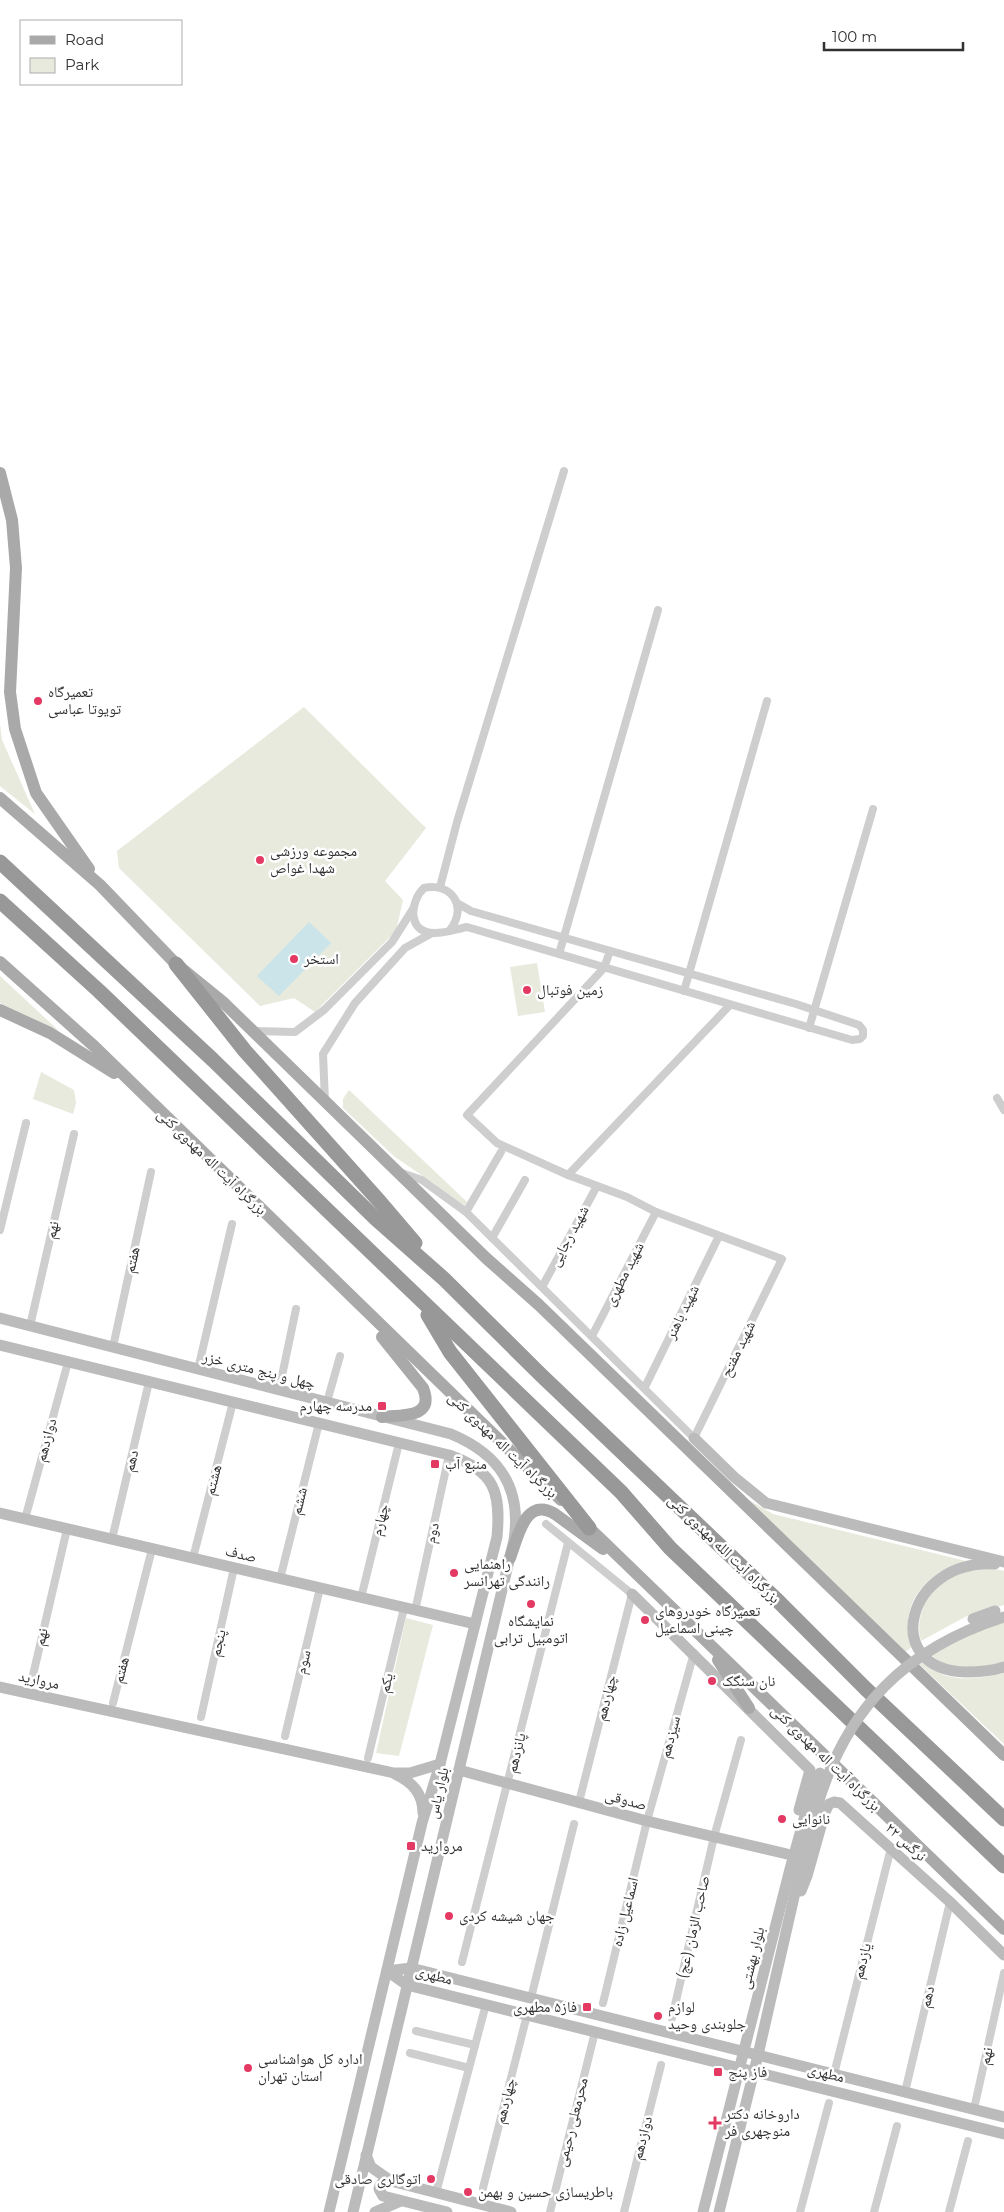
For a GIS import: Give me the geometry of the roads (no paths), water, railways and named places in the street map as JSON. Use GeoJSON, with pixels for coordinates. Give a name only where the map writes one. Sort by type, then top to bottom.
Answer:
{"type":"FeatureCollection","features":[{"type":"Feature","properties":{"kind":"highway"},"geometry":{"type":"LineString","coordinates":[[0,862],[213,1060],[376,1220],[444,1279]]}},
{"type":"Feature","properties":{"kind":"highway"},"geometry":{"type":"LineString","coordinates":[[0,901],[99,991],[621,1492],[670,1548],[1004,1866]]}},
{"type":"Feature","properties":{"kind":"highway"},"geometry":{"type":"LineString","coordinates":[[176,964],[245,1051],[380,1202],[444,1279]]}},
{"type":"Feature","properties":{"kind":"highway","name":"بزرگراه آیت الله مهدوی کنی"},"geometry":{"type":"LineString","coordinates":[[444,1279],[541,1375],[747,1570],[866,1690],[1004,1819]]}},
{"type":"Feature","properties":{"kind":"highway"},"geometry":{"type":"LineString","coordinates":[[417,1296],[450,1352],[589,1528]]}},
{"type":"Feature","properties":{"kind":"main road"},"geometry":{"type":"LineString","coordinates":[[0,473],[12,520],[16,568],[10,692],[15,729],[36,793],[100,885]]}},
{"type":"Feature","properties":{"kind":"main road"},"geometry":{"type":"LineString","coordinates":[[0,798],[100,885],[176,964],[224,1003],[1004,1755]]}},
{"type":"Feature","properties":{"kind":"main road","name":"بزرگراه آیت اله مهدوی کنی"},"geometry":{"type":"LineString","coordinates":[[0,962],[95,1047],[1004,1929]]}},
{"type":"Feature","properties":{"kind":"main road"},"geometry":{"type":"LineString","coordinates":[[0,1010],[50,1033],[132,1084]]}},
{"type":"Feature","properties":{"kind":"main road"},"geometry":{"type":"LineString","coordinates":[[346,1292],[423,1388],[426,1396],[426,1404],[422,1410],[413,1414],[382,1417]]}},
{"type":"Feature","properties":{"kind":"main road","name":"چهل و پنج متری خزر"},"geometry":{"type":"LineString","coordinates":[[0,1318],[461,1438],[479,1449],[501,1470]]}},
{"type":"Feature","properties":{"kind":"main road"},"geometry":{"type":"LineString","coordinates":[[0,1345],[449,1455]]}},
{"type":"Feature","properties":{"kind":"main road"},"geometry":{"type":"LineString","coordinates":[[694,1438],[717,1461],[766,1503],[1004,1563]]}},
{"type":"Feature","properties":{"kind":"main road"},"geometry":{"type":"LineString","coordinates":[[691,1454],[717,1461]]}},
{"type":"Feature","properties":{"kind":"main road","name":"بلوار یاس"},"geometry":{"type":"LineString","coordinates":[[330,2212],[422,1823],[440,1764],[497,1537],[498,1503],[494,1490],[487,1478],[477,1467],[449,1455]]}},
{"type":"Feature","properties":{"kind":"main road"},"geometry":{"type":"LineString","coordinates":[[717,1461],[729,1490]]}},
{"type":"Feature","properties":{"kind":"main road","name":"بلوار یاس"},"geometry":{"type":"LineString","coordinates":[[353,2212],[514,1540],[516,1512],[512,1491],[501,1470]]}},
{"type":"Feature","properties":{"kind":"main road"},"geometry":{"type":"LineString","coordinates":[[510,1558],[526,1518],[531,1512],[543,1508],[555,1514],[631,1568]]}},
{"type":"Feature","properties":{"kind":"main road","name":"صدف"},"geometry":{"type":"LineString","coordinates":[[0,1513],[474,1624]]}},
{"type":"Feature","properties":{"kind":"main road"},"geometry":{"type":"LineString","coordinates":[[497,1537],[501,1532],[507,1531],[512,1533],[514,1540]]}},
{"type":"Feature","properties":{"kind":"main road"},"geometry":{"type":"LineString","coordinates":[[1004,1563],[968,1565],[951,1571],[937,1580],[923,1594],[915,1610],[912,1630],[926,1658],[941,1669],[978,1672],[1004,1667]]}},
{"type":"Feature","properties":{"kind":"main road"},"geometry":{"type":"LineString","coordinates":[[632,1594],[694,1653],[810,1770],[787,1854],[773,1937]]}},
{"type":"Feature","properties":{"kind":"main road"},"geometry":{"type":"LineString","coordinates":[[813,1803],[834,1759],[859,1717],[878,1694],[900,1673],[934,1647],[1001,1612]]}},
{"type":"Feature","properties":{"kind":"main road"},"geometry":{"type":"LineString","coordinates":[[708,1643],[749,1708]]}},
{"type":"Feature","properties":{"kind":"main road","name":"مروارید"},"geometry":{"type":"LineString","coordinates":[[0,1687],[394,1773]]}},
{"type":"Feature","properties":{"kind":"main road"},"geometry":{"type":"LineString","coordinates":[[394,1773],[410,1773],[440,1764]]}},
{"type":"Feature","properties":{"kind":"main road","name":"صدوقی"},"geometry":{"type":"LineString","coordinates":[[459,1770],[647,1821],[787,1854]]}},
{"type":"Feature","properties":{"kind":"main road"},"geometry":{"type":"LineString","coordinates":[[394,1773],[406,1779],[416,1790],[423,1802],[422,1823]]}},
{"type":"Feature","properties":{"kind":"main road","name":"نرگس ۲۲"},"geometry":{"type":"LineString","coordinates":[[789,1918],[807,1876],[829,1804],[834,1802],[840,1803],[950,1902],[1004,1955]]}},
{"type":"Feature","properties":{"kind":"main road","name":"بلوار بهشتی"},"geometry":{"type":"LineString","coordinates":[[719,2212],[758,2055],[813,1803]]}},
{"type":"Feature","properties":{"kind":"main road","name":"بلوار بهشتی"},"geometry":{"type":"LineString","coordinates":[[703,2212],[773,1937],[813,1803]]}},
{"type":"Feature","properties":{"kind":"main road","name":"مطهری"},"geometry":{"type":"LineString","coordinates":[[388,1971],[411,1968],[1004,2117]]}},
{"type":"Feature","properties":{"kind":"main road","name":"مطهری"},"geometry":{"type":"LineString","coordinates":[[388,1971],[408,1985],[1004,2134]]}},
{"type":"Feature","properties":{"kind":"main road"},"geometry":{"type":"LineString","coordinates":[[366,2155],[371,2167],[391,2181]]}},
{"type":"Feature","properties":{"kind":"main road"},"geometry":{"type":"LineString","coordinates":[[447,2212],[381,2194],[379,2189],[385,2181],[391,2181],[511,2212]]}},
{"type":"Feature","properties":{"kind":"main road"},"geometry":{"type":"LineString","coordinates":[[375,2212],[403,2200]]}},
{"type":"Feature","properties":{"kind":"street"},"geometry":{"type":"LineString","coordinates":[[440,887],[457,822],[564,471]]}},
{"type":"Feature","properties":{"kind":"street"},"geometry":{"type":"LineString","coordinates":[[559,954],[658,610]]}},
{"type":"Feature","properties":{"kind":"street"},"geometry":{"type":"LineString","coordinates":[[684,991],[767,701]]}},
{"type":"Feature","properties":{"kind":"street"},"geometry":{"type":"LineString","coordinates":[[810,1028],[873,809]]}},
{"type":"Feature","properties":{"kind":"street"},"geometry":{"type":"LineString","coordinates":[[253,1031],[295,1032],[324,1010],[392,942],[413,909],[417,895],[424,888],[440,887],[451,893],[457,903],[458,912],[457,922],[450,930]]}},
{"type":"Feature","properties":{"kind":"street"},"geometry":{"type":"LineString","coordinates":[[325,1101],[323,1054],[356,1003],[405,948],[432,933],[450,930],[467,928],[854,1040],[860,1040],[863,1036],[863,1030],[859,1025],[814,1010],[471,911],[457,903]]}},
{"type":"Feature","properties":{"kind":"street"},"geometry":{"type":"LineString","coordinates":[[413,909],[414,920],[421,929],[432,933]]}},
{"type":"Feature","properties":{"kind":"street"},"geometry":{"type":"LineString","coordinates":[[610,951],[604,968],[467,1115],[497,1143],[568,1175],[627,1197],[656,1212],[719,1236]]}},
{"type":"Feature","properties":{"kind":"street"},"geometry":{"type":"LineString","coordinates":[[568,1175],[730,1005]]}},
{"type":"Feature","properties":{"kind":"street"},"geometry":{"type":"LineString","coordinates":[[997,1098],[1004,1110]]}},
{"type":"Feature","properties":{"kind":"street"},"geometry":{"type":"LineString","coordinates":[[0,1230],[26,1123]]}},
{"type":"Feature","properties":{"kind":"street","name":"نهم"},"geometry":{"type":"LineString","coordinates":[[30,1326],[74,1134]]}},
{"type":"Feature","properties":{"kind":"street"},"geometry":{"type":"LineString","coordinates":[[466,1212],[501,1152]]}},
{"type":"Feature","properties":{"kind":"street","name":"هفتم"},"geometry":{"type":"LineString","coordinates":[[113,1347],[151,1172]]}},
{"type":"Feature","properties":{"kind":"street"},"geometry":{"type":"LineString","coordinates":[[398,1172],[422,1180],[466,1212],[694,1438]]}},
{"type":"Feature","properties":{"kind":"street"},"geometry":{"type":"LineString","coordinates":[[492,1238],[525,1180]]}},
{"type":"Feature","properties":{"kind":"street","name":"شهید رجایی"},"geometry":{"type":"LineString","coordinates":[[542,1287],[597,1186]]}},
{"type":"Feature","properties":{"kind":"street","name":"شهید مطهری"},"geometry":{"type":"LineString","coordinates":[[592,1336],[656,1212]]}},
{"type":"Feature","properties":{"kind":"street"},"geometry":{"type":"LineString","coordinates":[[198,1369],[232,1224]]}},
{"type":"Feature","properties":{"kind":"street","name":"شهید مفتح"},"geometry":{"type":"LineString","coordinates":[[694,1438],[782,1259],[719,1236]]}},
{"type":"Feature","properties":{"kind":"street","name":"شهید باهنر"},"geometry":{"type":"LineString","coordinates":[[645,1388],[719,1236]]}},
{"type":"Feature","properties":{"kind":"street"},"geometry":{"type":"LineString","coordinates":[[279,1390],[296,1309]]}},
{"type":"Feature","properties":{"kind":"street"},"geometry":{"type":"LineString","coordinates":[[327,1402],[340,1356]]}},
{"type":"Feature","properties":{"kind":"street","name":"دوازدهم"},"geometry":{"type":"LineString","coordinates":[[25,1519],[68,1362]]}},
{"type":"Feature","properties":{"kind":"street","name":"دهم"},"geometry":{"type":"LineString","coordinates":[[112,1539],[150,1382]]}},
{"type":"Feature","properties":{"kind":"street","name":"هشتم"},"geometry":{"type":"LineString","coordinates":[[193,1558],[233,1402]]}},
{"type":"Feature","properties":{"kind":"street","name":"ششم"},"geometry":{"type":"LineString","coordinates":[[280,1579],[319,1423]]}},
{"type":"Feature","properties":{"kind":"street","name":"چهارم"},"geometry":{"type":"LineString","coordinates":[[361,1598],[399,1442]]}},
{"type":"Feature","properties":{"kind":"street","name":"دوم"},"geometry":{"type":"LineString","coordinates":[[410,1609],[449,1455]]}},
{"type":"Feature","properties":{"kind":"street"},"geometry":{"type":"LineString","coordinates":[[546,1524],[632,1594]]}},
{"type":"Feature","properties":{"kind":"street","name":"نهم"},"geometry":{"type":"LineString","coordinates":[[30,1688],[67,1529]]}},
{"type":"Feature","properties":{"kind":"street","name":"پانزدهم"},"geometry":{"type":"LineString","coordinates":[[462,1962],[568,1543]]}},
{"type":"Feature","properties":{"kind":"street","name":"هفتم"},"geometry":{"type":"LineString","coordinates":[[113,1704],[152,1549]]}},
{"type":"Feature","properties":{"kind":"street","name":"پنجم"},"geometry":{"type":"LineString","coordinates":[[201,1717],[234,1568]]}},
{"type":"Feature","properties":{"kind":"street","name":"سوم"},"geometry":{"type":"LineString","coordinates":[[285,1736],[320,1588]]}},
{"type":"Feature","properties":{"kind":"street","name":"چهاردهم"},"geometry":{"type":"LineString","coordinates":[[579,1802],[632,1594]]}},
{"type":"Feature","properties":{"kind":"street","name":"یکم"},"geometry":{"type":"LineString","coordinates":[[368,1758],[410,1609]]}},
{"type":"Feature","properties":{"kind":"street","name":"سیزدهم"},"geometry":{"type":"LineString","coordinates":[[647,1821],[694,1653]]}},
{"type":"Feature","properties":{"kind":"street","name":"صاحب الزمان (عج)"},"geometry":{"type":"LineString","coordinates":[[672,2018],[714,1837],[741,1740]]}},
{"type":"Feature","properties":{"kind":"street","name":"اسماعیل زاده"},"geometry":{"type":"LineString","coordinates":[[603,2003],[647,1821]]}},
{"type":"Feature","properties":{"kind":"street"},"geometry":{"type":"LineString","coordinates":[[531,1998],[574,1824]]}},
{"type":"Feature","properties":{"kind":"street","name":"یازدهم"},"geometry":{"type":"LineString","coordinates":[[834,2074],[890,1848]]}},
{"type":"Feature","properties":{"kind":"street","name":"دهم"},"geometry":{"type":"LineString","coordinates":[[905,2092],[950,1902]]}},
{"type":"Feature","properties":{"kind":"street","name":"نهم"},"geometry":{"type":"LineString","coordinates":[[974,2109],[1004,1973]]}},
{"type":"Feature","properties":{"kind":"street"},"geometry":{"type":"LineString","coordinates":[[436,2193],[486,2004]]}},
{"type":"Feature","properties":{"kind":"street","name":"چهاردهم"},"geometry":{"type":"LineString","coordinates":[[483,2188],[527,2015]]}},
{"type":"Feature","properties":{"kind":"street"},"geometry":{"type":"LineString","coordinates":[[416,2031],[475,2045]]}},
{"type":"Feature","properties":{"kind":"street","name":"محرمعلی رحیمی"},"geometry":{"type":"LineString","coordinates":[[550,2212],[595,2032]]}},
{"type":"Feature","properties":{"kind":"street"},"geometry":{"type":"LineString","coordinates":[[410,2053],[469,2068]]}},
{"type":"Feature","properties":{"kind":"street","name":"دوازدهم"},"geometry":{"type":"LineString","coordinates":[[624,2212],[661,2065]]}},
{"type":"Feature","properties":{"kind":"street"},"geometry":{"type":"LineString","coordinates":[[800,2212],[828,2103]]}},
{"type":"Feature","properties":{"kind":"street"},"geometry":{"type":"LineString","coordinates":[[874,2212],[897,2126]]}},
{"type":"Feature","properties":{"kind":"street"},"geometry":{"type":"LineString","coordinates":[[949,2212],[968,2141]]}},
{"type":"Feature","properties":{"kind":"water","name":"استخر"},"geometry":{"type":"Polygon","coordinates":[[[309,922],[331,943],[279,996],[257,976],[309,922]]]}},
{"type":"Feature","properties":{"kind":"place","name":"تعمیرگاه تویوتا عباسی"},"geometry":{"type":"Point","coordinates":[38,701]}},
{"type":"Feature","properties":{"kind":"place","name":"مجموعه ورزشی شهدا غواص"},"geometry":{"type":"Point","coordinates":[260,860]}},
{"type":"Feature","properties":{"kind":"place","name":"استخر"},"geometry":{"type":"Point","coordinates":[294,959]}},
{"type":"Feature","properties":{"kind":"place","name":"زمین فوتبال"},"geometry":{"type":"Point","coordinates":[527,990]}},
{"type":"Feature","properties":{"kind":"place","name":"مدرسه چهارم"},"geometry":{"type":"Point","coordinates":[382,1406]}},
{"type":"Feature","properties":{"kind":"place","name":"منبع آب"},"geometry":{"type":"Point","coordinates":[435,1464]}},
{"type":"Feature","properties":{"kind":"place","name":"راهنمایی رانندگی تهرانسر"},"geometry":{"type":"Point","coordinates":[454,1573]}},
{"type":"Feature","properties":{"kind":"place","name":"نمایشگاه اتومبیل ترابی"},"geometry":{"type":"Point","coordinates":[531,1604]}},
{"type":"Feature","properties":{"kind":"place","name":"تعمیرگاه خودروهای چینی اسماعیل"},"geometry":{"type":"Point","coordinates":[645,1620]}},
{"type":"Feature","properties":{"kind":"place","name":"نان سنگک"},"geometry":{"type":"Point","coordinates":[712,1681]}},
{"type":"Feature","properties":{"kind":"place","name":"نانوایی"},"geometry":{"type":"Point","coordinates":[782,1819]}},
{"type":"Feature","properties":{"kind":"place","name":"مروارید"},"geometry":{"type":"Point","coordinates":[411,1846]}},
{"type":"Feature","properties":{"kind":"place","name":"جهان شیشه کردی"},"geometry":{"type":"Point","coordinates":[449,1916]}},
{"type":"Feature","properties":{"kind":"place","name":"فاز۵ مطهری"},"geometry":{"type":"Point","coordinates":[587,2007]}},
{"type":"Feature","properties":{"kind":"place","name":"لوازم جلوبندی وحید"},"geometry":{"type":"Point","coordinates":[658,2016]}},
{"type":"Feature","properties":{"kind":"place","name":"اداره کل هواشناسی استان تهران"},"geometry":{"type":"Point","coordinates":[248,2068]}},
{"type":"Feature","properties":{"kind":"place","name":"فاز پنج"},"geometry":{"type":"Point","coordinates":[718,2072]}},
{"type":"Feature","properties":{"kind":"place","name":"داروخانه دکتر منوچهری فر"},"geometry":{"type":"Point","coordinates":[715,2123]}},
{"type":"Feature","properties":{"kind":"place","name":"اتوگالری صادقی"},"geometry":{"type":"Point","coordinates":[431,2179]}},
{"type":"Feature","properties":{"kind":"place","name":"باطریسازی حسین و بهمن"},"geometry":{"type":"Point","coordinates":[468,2192]}}]}
